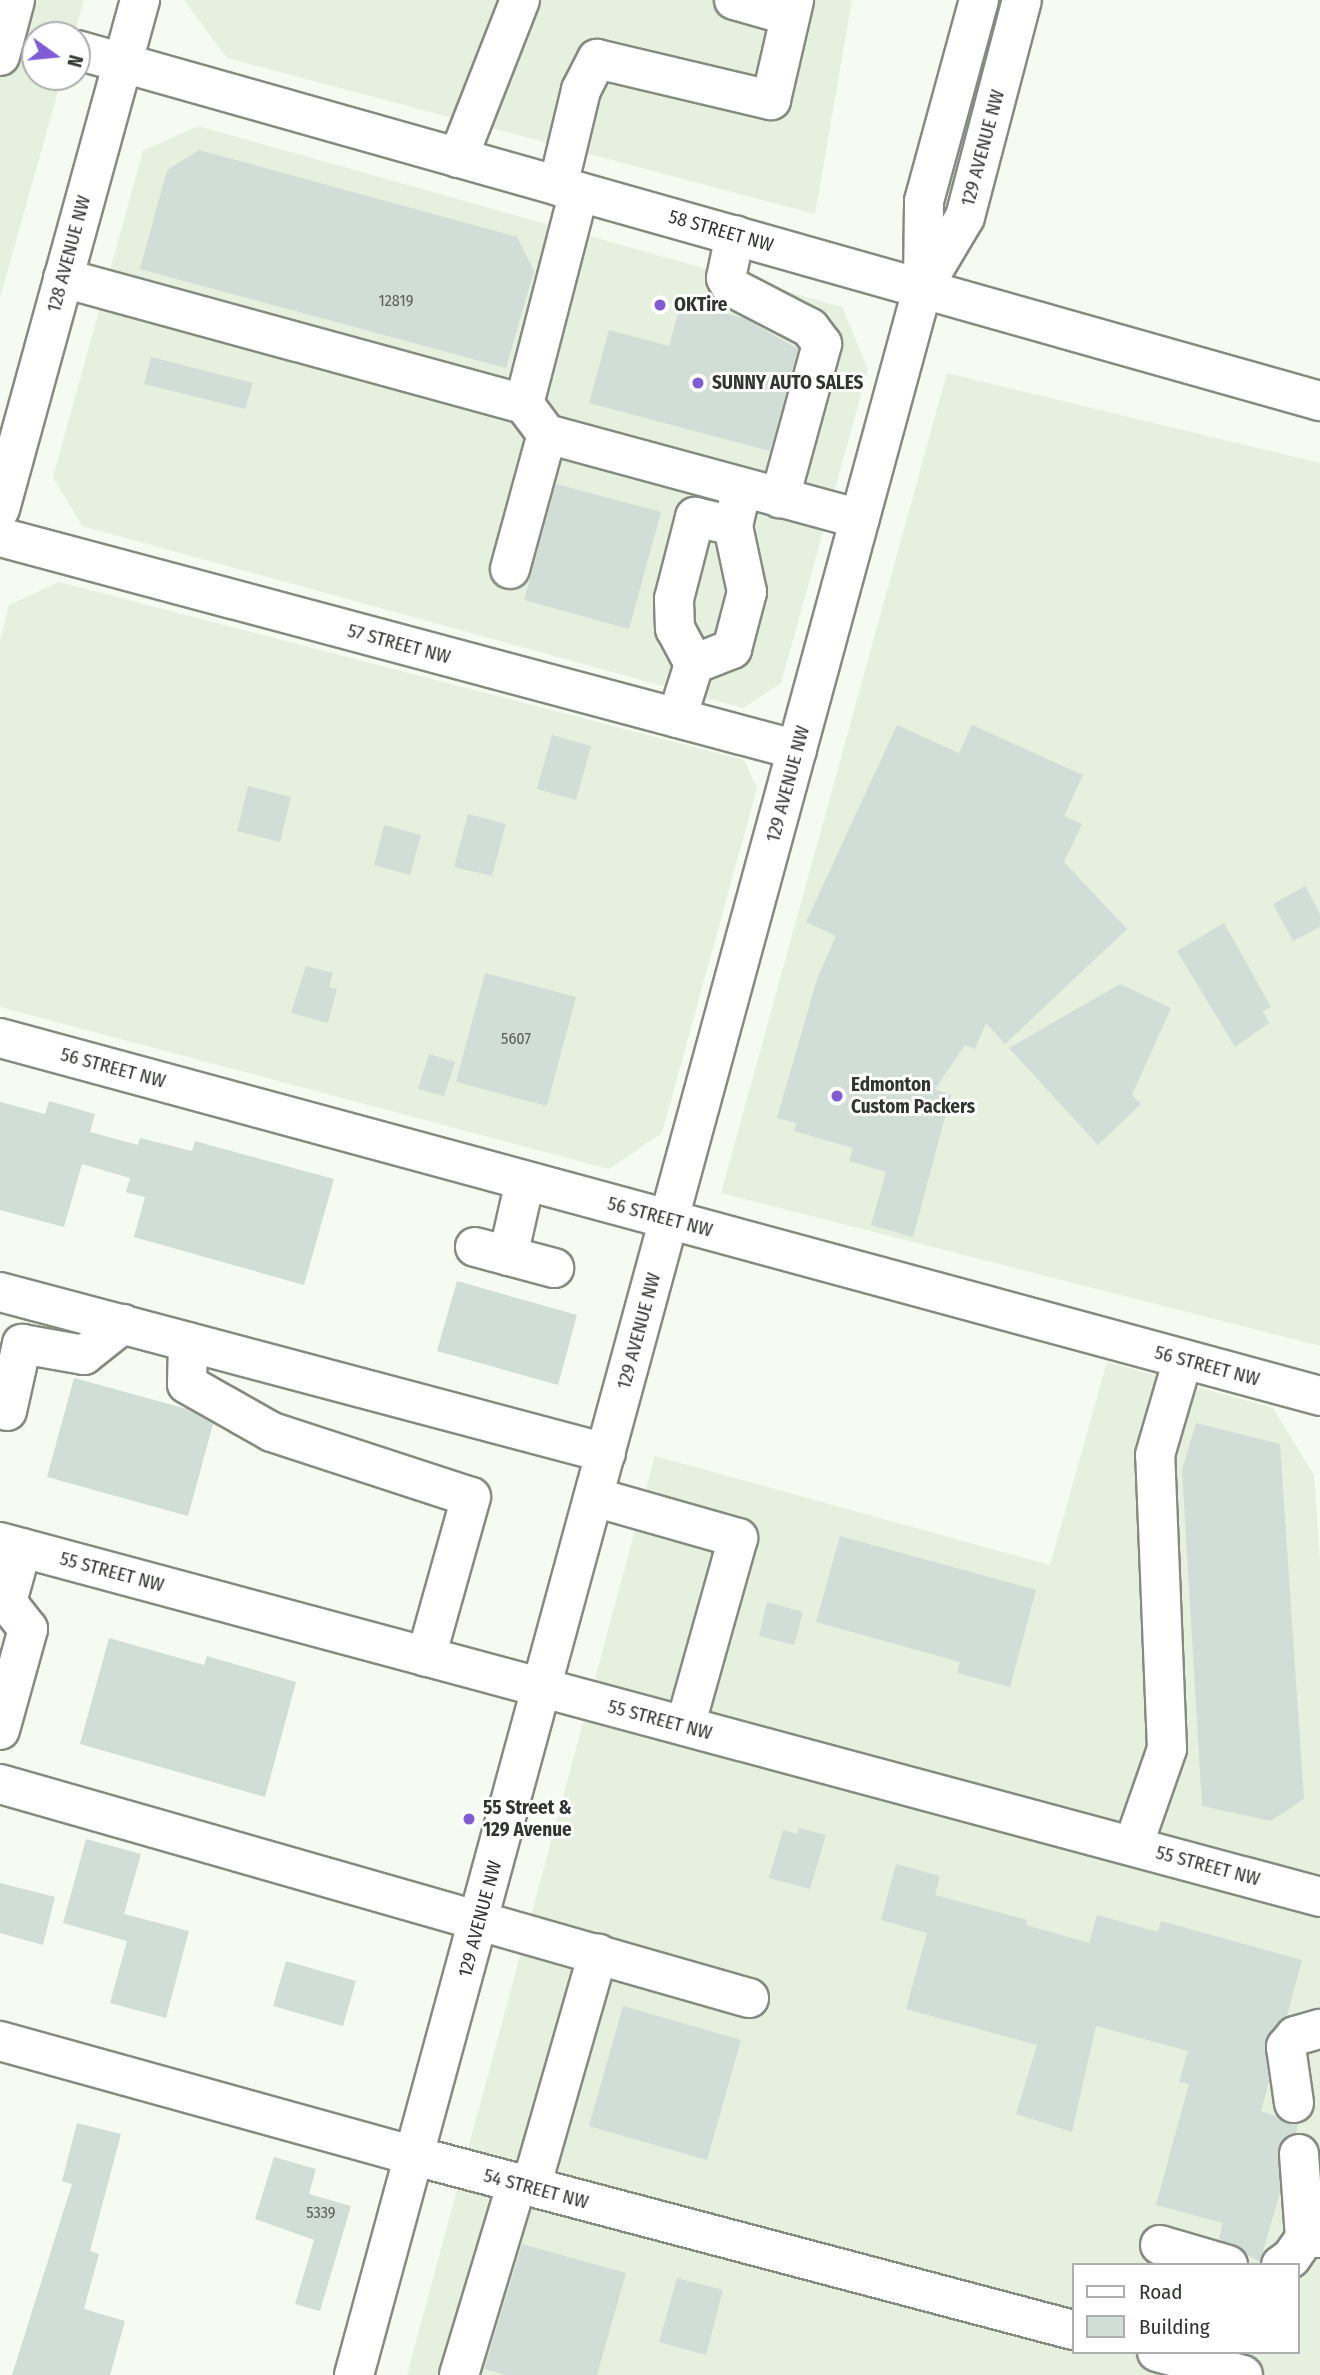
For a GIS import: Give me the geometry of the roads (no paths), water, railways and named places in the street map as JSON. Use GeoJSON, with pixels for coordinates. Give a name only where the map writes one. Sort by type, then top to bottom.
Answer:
{"type":"FeatureCollection","features":[{"type":"Feature","properties":{"kind":"street","name":"128 AVENUE NW"},"geometry":{"type":"LineString","coordinates":[[0,509],[140,0]]}},
{"type":"Feature","properties":{"kind":"street"},"geometry":{"type":"LineString","coordinates":[[458,158],[520,0]]}},
{"type":"Feature","properties":{"kind":"street"},"geometry":{"type":"LineString","coordinates":[[524,404],[569,189],[580,90],[597,59],[771,100],[792,8],[734,0]]}},
{"type":"Feature","properties":{"kind":"street","name":"129 AVENUE NW"},"geometry":{"type":"LineString","coordinates":[[354,2375],[923,288],[924,201],[979,0]]}},
{"type":"Feature","properties":{"kind":"street","name":"129 AVENUE NW"},"geometry":{"type":"LineString","coordinates":[[923,288],[965,217],[1022,0]]}},
{"type":"Feature","properties":{"kind":"street","name":"58 STREET NW"},"geometry":{"type":"LineString","coordinates":[[91,54],[1320,401]]}},
{"type":"Feature","properties":{"kind":"street"},"geometry":{"type":"LineString","coordinates":[[735,236],[726,278],[731,287],[810,328],[822,344],[780,498]]}},
{"type":"Feature","properties":{"kind":"street"},"geometry":{"type":"LineString","coordinates":[[63,278],[524,404],[547,435],[860,520]]}},
{"type":"Feature","properties":{"kind":"street"},"geometry":{"type":"LineString","coordinates":[[510,569],[547,435]]}},
{"type":"Feature","properties":{"kind":"street"},"geometry":{"type":"LineString","coordinates":[[694,664],[732,649],[747,592],[733,526],[743,488]]}},
{"type":"Feature","properties":{"kind":"street"},"geometry":{"type":"LineString","coordinates":[[677,718],[694,664],[675,629],[674,599],[695,517],[733,526]]}},
{"type":"Feature","properties":{"kind":"street","name":"57 STREET NW"},"geometry":{"type":"LineString","coordinates":[[0,537],[797,750]]}},
{"type":"Feature","properties":{"kind":"street","name":"56 STREET NW"},"geometry":{"type":"LineString","coordinates":[[0,1038],[1320,1396]]}},
{"type":"Feature","properties":{"kind":"street"},"geometry":{"type":"LineString","coordinates":[[525,1181],[491,1251],[554,1268]]}},
{"type":"Feature","properties":{"kind":"street"},"geometry":{"type":"LineString","coordinates":[[0,1292],[606,1453]]}},
{"type":"Feature","properties":{"kind":"street"},"geometry":{"type":"LineString","coordinates":[[7,1411],[22,1344],[84,1356],[123,1324]]}},
{"type":"Feature","properties":{"kind":"street"},"geometry":{"type":"LineString","coordinates":[[188,1342],[187,1384],[272,1432],[471,1497],[426,1657]]}},
{"type":"Feature","properties":{"kind":"street"},"geometry":{"type":"LineString","coordinates":[[1133,1846],[1167,1749],[1155,1455],[1183,1359]]}},
{"type":"Feature","properties":{"kind":"street"},"geometry":{"type":"LineString","coordinates":[[594,1497],[737,1538],[685,1726]]}},
{"type":"Feature","properties":{"kind":"street"},"geometry":{"type":"LineString","coordinates":[[0,1730],[28,1629],[7,1602],[11,1545]]}},
{"type":"Feature","properties":{"kind":"street","name":"55 STREET NW"},"geometry":{"type":"LineString","coordinates":[[11,1545],[1320,1896]]}},
{"type":"Feature","properties":{"kind":"street"},"geometry":{"type":"LineString","coordinates":[[0,1784],[750,1998]]}},
{"type":"Feature","properties":{"kind":"street"},"geometry":{"type":"LineString","coordinates":[[459,2375],[524,2185],[598,1953]]}},
{"type":"Feature","properties":{"kind":"street"},"geometry":{"type":"LineString","coordinates":[[1294,2103],[1286,2047],[1295,2036],[1320,2029]]}},
{"type":"Feature","properties":{"kind":"street","name":"54 STREET NW"},"geometry":{"type":"LineString","coordinates":[[0,2040],[415,2157],[1072,2330]]}},
{"type":"Feature","properties":{"kind":"street"},"geometry":{"type":"LineString","coordinates":[[1299,2154],[1302,2247]]}},
{"type":"Feature","properties":{"kind":"street"},"geometry":{"type":"LineString","coordinates":[[1160,2245],[1221,2263]]}},
{"type":"Feature","properties":{"kind":"street"},"geometry":{"type":"LineString","coordinates":[[1163,2354],[1225,2373]]}},
{"type":"Feature","properties":{"kind":"place","name":"OKTire"},"geometry":{"type":"Point","coordinates":[660,305]}},
{"type":"Feature","properties":{"kind":"place","name":"SUNNY AUTO SALES"},"geometry":{"type":"Point","coordinates":[698,383]}},
{"type":"Feature","properties":{"kind":"place","name":"Edmonton Custom Packers"},"geometry":{"type":"Point","coordinates":[837,1096]}},
{"type":"Feature","properties":{"kind":"place","name":"55 Street & 129 Avenue"},"geometry":{"type":"Point","coordinates":[469,1819]}}]}
